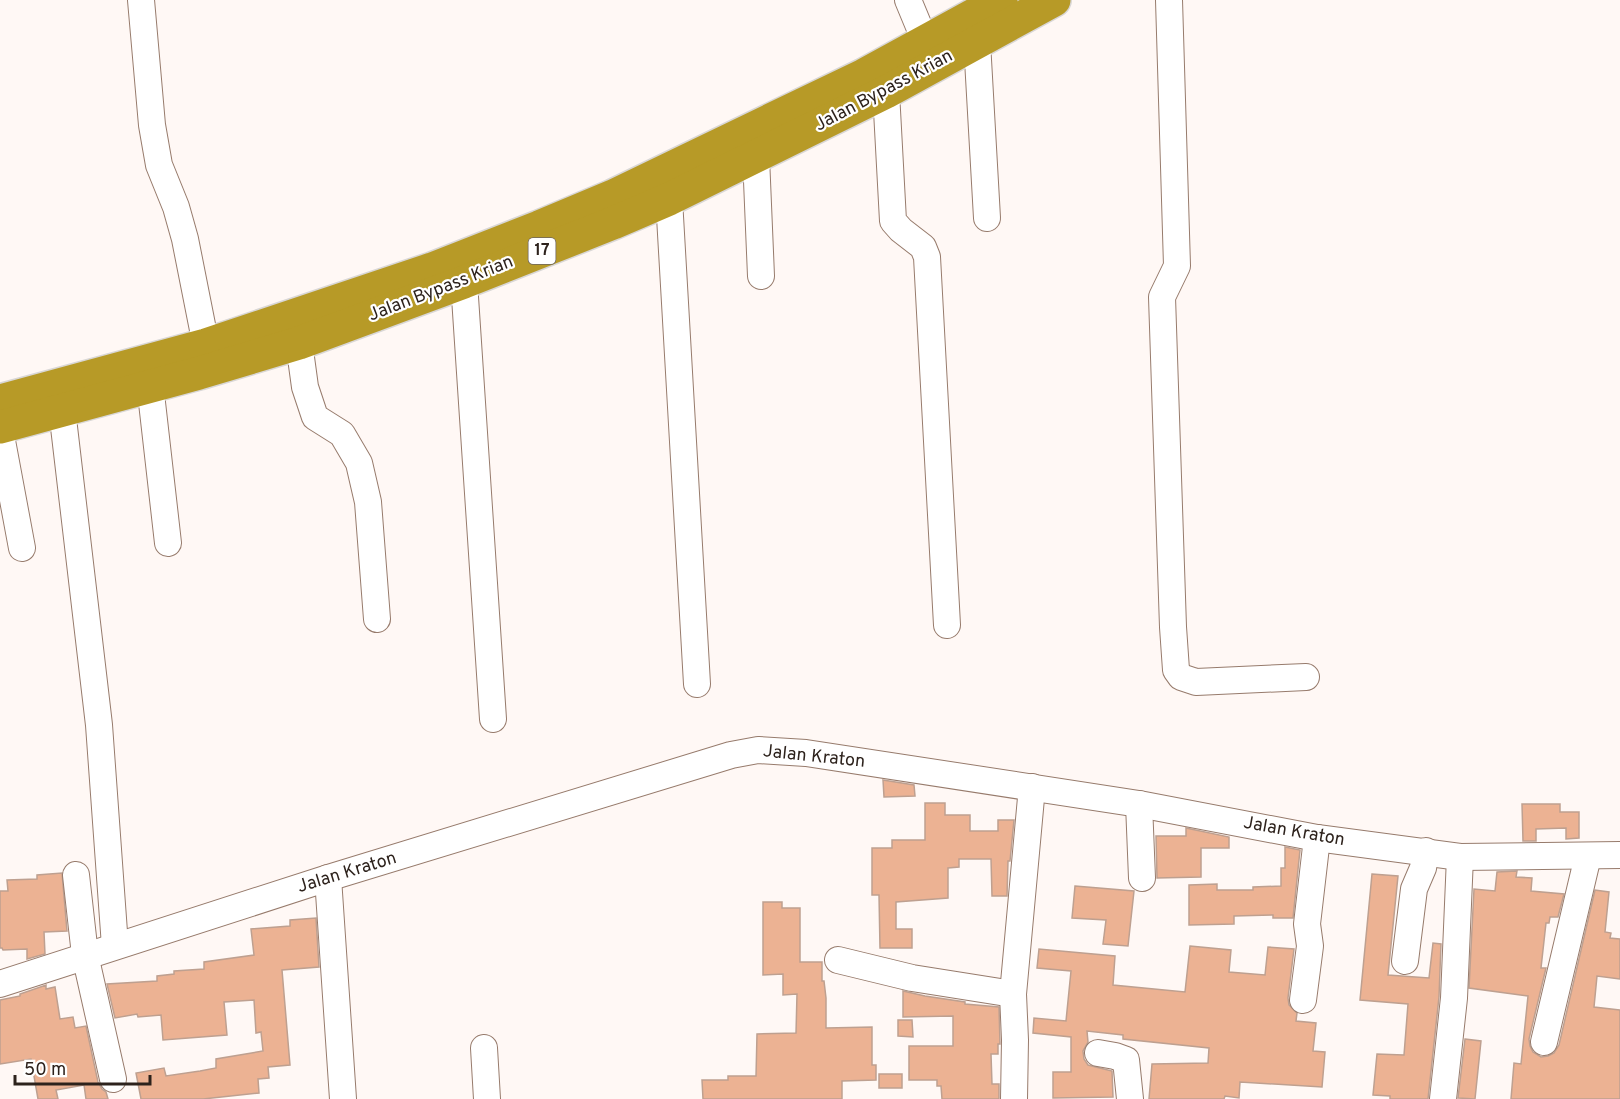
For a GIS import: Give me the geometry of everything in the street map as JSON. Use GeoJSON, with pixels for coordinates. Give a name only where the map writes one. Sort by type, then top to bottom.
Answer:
{"type":"FeatureCollection","features":[{"type":"Feature","properties":{"kind":"highway","name":"Jalan Bypass Krian"},"geometry":{"type":"LineString","coordinates":[[0,401],[206,345],[432,269],[602,200],[864,75],[1001,0]]}},
{"type":"Feature","properties":{"kind":"highway","name":"Jalan Bypass Krian"},"geometry":{"type":"LineString","coordinates":[[0,428],[299,343],[464,282],[669,200],[886,92],[1054,0]]}},
{"type":"Feature","properties":{"kind":"street"},"geometry":{"type":"LineString","coordinates":[[141,0],[152,124],[159,165],[176,207],[185,239],[206,345]]}},
{"type":"Feature","properties":{"kind":"street"},"geometry":{"type":"LineString","coordinates":[[908,0],[925,41]]}},
{"type":"Feature","properties":{"kind":"street"},"geometry":{"type":"LineString","coordinates":[[1168,0],[1177,266],[1162,297],[1172,616],[1176,670],[1181,676],[1196,682],[1306,677]]}},
{"type":"Feature","properties":{"kind":"street"},"geometry":{"type":"LineString","coordinates":[[977,42],[987,218]]}},
{"type":"Feature","properties":{"kind":"street"},"geometry":{"type":"LineString","coordinates":[[886,92],[893,221],[924,247],[927,257],[946,625]]}},
{"type":"Feature","properties":{"kind":"street"},"geometry":{"type":"LineString","coordinates":[[756,157],[761,276]]}},
{"type":"Feature","properties":{"kind":"street"},"geometry":{"type":"LineString","coordinates":[[669,200],[697,684]]}},
{"type":"Feature","properties":{"kind":"street"},"geometry":{"type":"LineString","coordinates":[[464,282],[493,719]]}},
{"type":"Feature","properties":{"kind":"street"},"geometry":{"type":"LineString","coordinates":[[299,343],[305,387],[315,417],[342,434],[359,463],[368,502],[377,619]]}},
{"type":"Feature","properties":{"kind":"street"},"geometry":{"type":"LineString","coordinates":[[150,385],[168,543]]}},
{"type":"Feature","properties":{"kind":"street"},"geometry":{"type":"LineString","coordinates":[[62,410],[99,725],[115,946]]}},
{"type":"Feature","properties":{"kind":"street"},"geometry":{"type":"LineString","coordinates":[[0,428],[22,548]]}},
{"type":"Feature","properties":{"kind":"street","name":"Jalan Kraton"},"geometry":{"type":"LineString","coordinates":[[0,984],[328,878],[731,755],[758,750],[806,753],[1032,787],[1139,804],[1317,838],[1460,857],[1620,855]]}},
{"type":"Feature","properties":{"kind":"street"},"geometry":{"type":"LineString","coordinates":[[1014,1099],[1013,994],[1032,787]]}},
{"type":"Feature","properties":{"kind":"street"},"geometry":{"type":"LineString","coordinates":[[1139,804],[1142,878]]}},
{"type":"Feature","properties":{"kind":"street"},"geometry":{"type":"LineString","coordinates":[[1303,1000],[1310,946],[1307,924],[1317,838]]}},
{"type":"Feature","properties":{"kind":"street"},"geometry":{"type":"LineString","coordinates":[[1405,961],[1414,889],[1423,868],[1426,851]]}},
{"type":"Feature","properties":{"kind":"street"},"geometry":{"type":"LineString","coordinates":[[1544,1042],[1588,856]]}},
{"type":"Feature","properties":{"kind":"street"},"geometry":{"type":"LineString","coordinates":[[1443,1099],[1454,998],[1460,857]]}},
{"type":"Feature","properties":{"kind":"street"},"geometry":{"type":"LineString","coordinates":[[76,874],[85,955],[113,1079]]}},
{"type":"Feature","properties":{"kind":"street"},"geometry":{"type":"LineString","coordinates":[[328,878],[343,1099]]}},
{"type":"Feature","properties":{"kind":"street"},"geometry":{"type":"LineString","coordinates":[[838,960],[912,978],[1013,994]]}},
{"type":"Feature","properties":{"kind":"street"},"geometry":{"type":"LineString","coordinates":[[484,1048],[487,1099]]}},
{"type":"Feature","properties":{"kind":"street"},"geometry":{"type":"LineString","coordinates":[[1098,1053],[1126,1060],[1130,1099]]}},
{"type":"Feature","properties":{"kind":"building"},"geometry":{"type":"Polygon","coordinates":[[[883,780],[914,785],[915,796],[884,797],[883,780]]]}},
{"type":"Feature","properties":{"kind":"building"},"geometry":{"type":"Polygon","coordinates":[[[925,803],[945,803],[945,815],[970,815],[970,831],[998,831],[998,820],[1014,820],[1010,861],[1008,861],[1007,896],[992,896],[991,859],[959,859],[959,867],[948,868],[948,898],[896,902],[896,929],[912,929],[912,948],[880,948],[879,895],[872,895],[872,848],[892,848],[892,840],[925,840],[925,803]]]}},
{"type":"Feature","properties":{"kind":"building"},"geometry":{"type":"Polygon","coordinates":[[[1522,804],[1560,804],[1560,812],[1579,812],[1579,838],[1566,839],[1566,828],[1536,829],[1536,841],[1523,841],[1522,804]]]}},
{"type":"Feature","properties":{"kind":"building"},"geometry":{"type":"Polygon","coordinates":[[[1186,828],[1229,837],[1229,848],[1201,848],[1201,877],[1157,878],[1156,836],[1186,836],[1186,828]]]}},
{"type":"Feature","properties":{"kind":"building"},"geometry":{"type":"Polygon","coordinates":[[[1285,847],[1300,850],[1293,918],[1273,918],[1273,915],[1234,916],[1234,924],[1189,925],[1189,885],[1217,884],[1217,890],[1253,890],[1253,887],[1281,886],[1281,868],[1285,868],[1285,847]]]}},
{"type":"Feature","properties":{"kind":"building"},"geometry":{"type":"Polygon","coordinates":[[[1517,871],[1516,877],[1532,878],[1531,891],[1564,894],[1558,917],[1550,917],[1549,923],[1546,923],[1541,968],[1546,968],[1529,1039],[1533,1052],[1541,1057],[1554,1053],[1559,1045],[1595,890],[1609,892],[1605,932],[1611,933],[1610,938],[1620,939],[1620,979],[1597,976],[1594,1007],[1620,1010],[1620,1099],[1511,1099],[1514,1063],[1521,1064],[1528,996],[1469,988],[1474,889],[1495,891],[1497,872],[1517,871]]]}},
{"type":"Feature","properties":{"kind":"building"},"geometry":{"type":"Polygon","coordinates":[[[62,873],[67,931],[44,932],[45,954],[27,959],[27,949],[3,950],[0,948],[0,891],[8,891],[7,880],[37,879],[37,875],[62,873]]]}},
{"type":"Feature","properties":{"kind":"building"},"geometry":{"type":"Polygon","coordinates":[[[1372,874],[1398,876],[1388,975],[1429,978],[1433,943],[1441,944],[1439,997],[1428,1099],[1390,1099],[1390,1096],[1373,1095],[1377,1054],[1404,1055],[1408,1004],[1360,1000],[1372,874]]]}},
{"type":"Feature","properties":{"kind":"building"},"geometry":{"type":"Polygon","coordinates":[[[1075,886],[1134,891],[1128,946],[1103,944],[1106,920],[1072,918],[1075,886]]]}},
{"type":"Feature","properties":{"kind":"building"},"geometry":{"type":"Polygon","coordinates":[[[763,902],[782,902],[782,908],[800,908],[800,962],[822,962],[822,981],[824,981],[826,998],[826,1028],[872,1027],[872,1065],[876,1065],[876,1080],[842,1081],[842,1099],[703,1099],[702,1080],[728,1080],[728,1076],[756,1076],[757,1034],[796,1033],[797,994],[783,995],[783,974],[763,975],[763,902]]]}},
{"type":"Feature","properties":{"kind":"building"},"geometry":{"type":"Polygon","coordinates":[[[316,918],[319,967],[282,970],[290,1065],[268,1067],[269,1078],[258,1079],[259,1093],[203,1099],[141,1099],[136,1073],[164,1068],[166,1076],[200,1071],[216,1068],[216,1059],[263,1051],[261,1032],[256,1033],[254,1000],[224,1002],[227,1035],[163,1040],[161,1015],[138,1017],[137,1014],[115,1018],[107,984],[157,981],[157,976],[174,974],[174,971],[204,969],[204,962],[254,955],[251,929],[290,926],[290,920],[316,918]]]}},
{"type":"Feature","properties":{"kind":"building"},"geometry":{"type":"Polygon","coordinates":[[[1190,946],[1231,950],[1229,972],[1265,975],[1268,947],[1294,949],[1289,1005],[1297,1013],[1296,1021],[1316,1023],[1313,1051],[1325,1052],[1322,1087],[1240,1082],[1239,1098],[1225,1096],[1224,1099],[1149,1099],[1152,1064],[1208,1063],[1209,1048],[1123,1039],[1123,1035],[1087,1031],[1088,1042],[1083,1051],[1084,1059],[1088,1065],[1112,1071],[1113,1097],[1053,1098],[1053,1072],[1071,1072],[1071,1037],[1033,1033],[1034,1018],[1066,1021],[1071,971],[1037,968],[1039,949],[1115,956],[1113,985],[1185,992],[1190,946]]]}},
{"type":"Feature","properties":{"kind":"building"},"geometry":{"type":"Polygon","coordinates":[[[46,985],[46,989],[55,987],[60,1019],[73,1017],[75,1028],[86,1026],[98,1082],[106,1092],[108,1099],[86,1099],[84,1085],[56,1090],[58,1099],[38,1099],[31,1059],[0,1064],[0,1000],[20,996],[20,994],[46,985]]]}},
{"type":"Feature","properties":{"kind":"building"},"geometry":{"type":"Polygon","coordinates":[[[903,991],[965,1002],[965,1004],[999,1007],[1000,1044],[998,1044],[998,1054],[991,1054],[992,1084],[999,1084],[999,1099],[942,1099],[941,1086],[937,1086],[937,1080],[909,1080],[909,1046],[953,1046],[953,1016],[903,1017],[903,991]]]}},
{"type":"Feature","properties":{"kind":"building"},"geometry":{"type":"Polygon","coordinates":[[[898,1020],[912,1020],[913,1037],[898,1036],[898,1020]]]}},
{"type":"Feature","properties":{"kind":"building"},"geometry":{"type":"Polygon","coordinates":[[[1465,1039],[1481,1041],[1475,1099],[1458,1098],[1465,1039]]]}},
{"type":"Feature","properties":{"kind":"building"},"geometry":{"type":"Polygon","coordinates":[[[879,1074],[902,1074],[902,1088],[879,1088],[879,1074]]]}}]}
